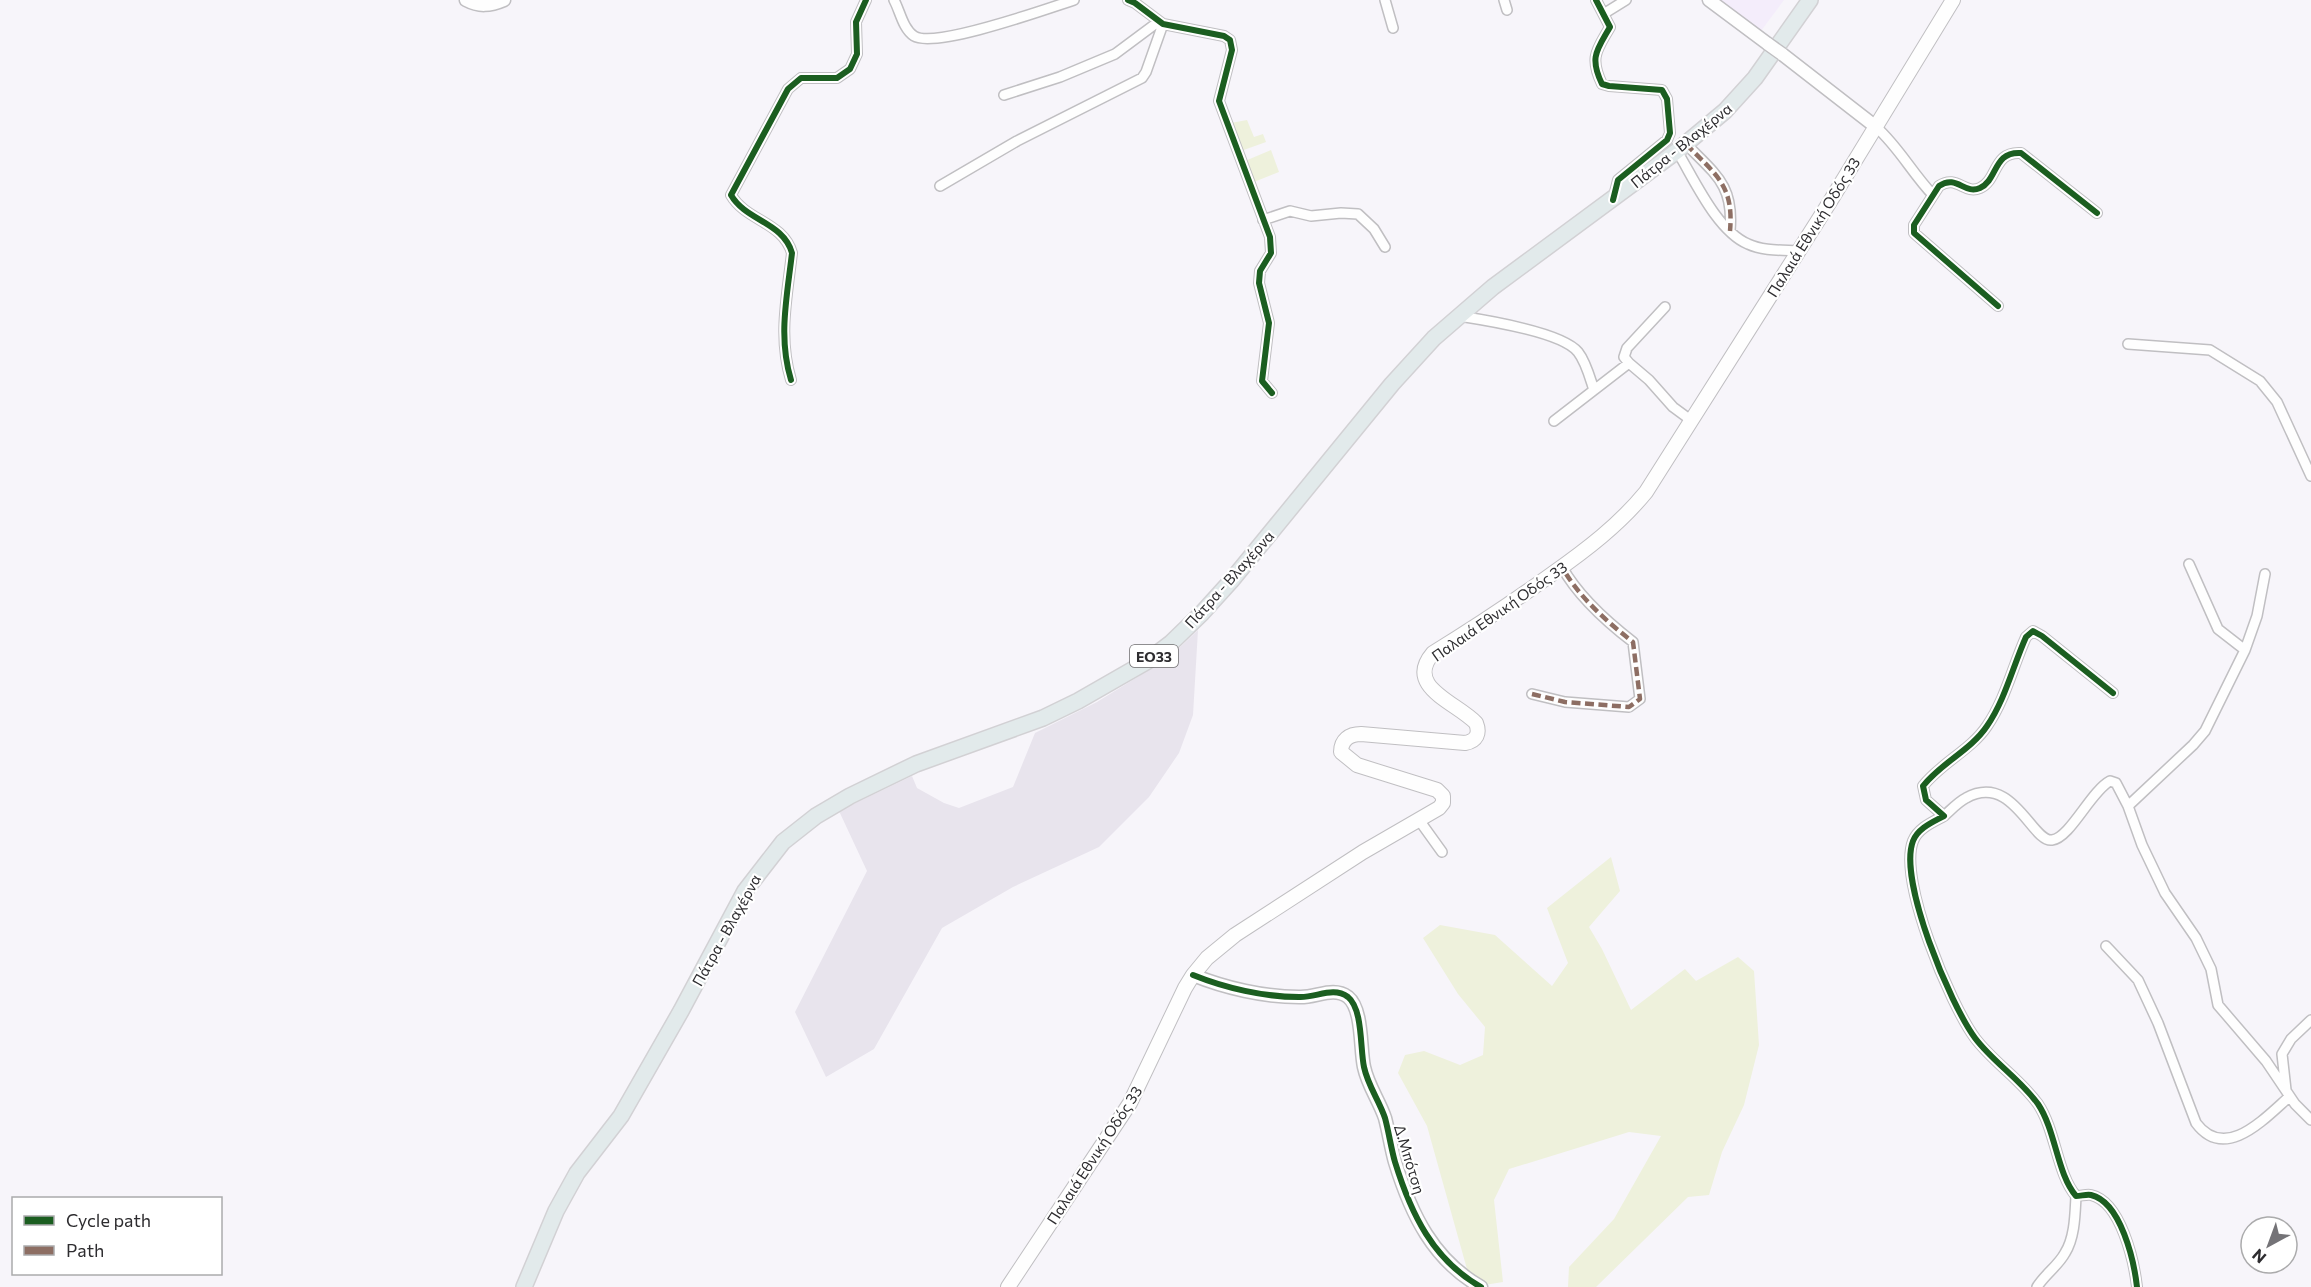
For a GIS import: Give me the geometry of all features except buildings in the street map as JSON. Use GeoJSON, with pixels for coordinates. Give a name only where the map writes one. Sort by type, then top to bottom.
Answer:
{"type":"FeatureCollection","features":[{"type":"Feature","properties":{"kind":"main road","name":"Πάτρα - Βλαχέρνα"},"geometry":{"type":"LineString","coordinates":[[524,1287],[556,1211],[577,1173],[621,1116],[681,1011],[745,891],[783,842],[816,816],[850,796],[916,764],[1043,718],[1146,662],[1171,643],[1231,581],[1392,384],[1434,338],[1493,287],[1682,148],[1736,100],[1810,0]]}},
{"type":"Feature","properties":{"kind":"main road","name":"Παλαιά Εθνική Οδός 33"},"geometry":{"type":"LineString","coordinates":[[1008,1287],[1130,1103],[1193,975],[1207,958],[1235,935],[1363,852],[1439,808],[1443,803],[1443,796],[1437,790],[1358,765],[1341,752],[1344,740],[1355,734],[1472,742],[1479,730],[1476,723],[1427,685],[1423,674],[1426,662],[1433,653],[1494,616],[1562,567],[1609,531],[1636,504],[1692,421],[1799,251],[1953,0]]}},
{"type":"Feature","properties":{"kind":"street"},"geometry":{"type":"LineString","coordinates":[[466,0],[477,5],[488,6],[504,0]]}},
{"type":"Feature","properties":{"kind":"street"},"geometry":{"type":"LineString","coordinates":[[791,380],[784,359],[783,334],[792,254],[790,247],[780,233],[736,204],[731,195],[788,89],[801,78],[837,78],[850,69],[857,54],[856,22],[866,0]]}},
{"type":"Feature","properties":{"kind":"street"},"geometry":{"type":"LineString","coordinates":[[894,0],[908,31],[916,38],[929,40],[974,31],[1074,0]]}},
{"type":"Feature","properties":{"kind":"street"},"geometry":{"type":"LineString","coordinates":[[1128,0],[1136,3],[1161,23],[1224,36],[1230,40],[1232,50],[1219,101],[1269,237],[1271,253],[1260,272],[1260,283],[1269,323],[1262,381],[1272,393]]}},
{"type":"Feature","properties":{"kind":"street"},"geometry":{"type":"LineString","coordinates":[[1385,0],[1393,28]]}},
{"type":"Feature","properties":{"kind":"street"},"geometry":{"type":"LineString","coordinates":[[1596,0],[1605,13],[1610,27],[1597,47],[1594,57],[1602,84],[1662,90],[1667,99],[1670,133],[1664,144],[1618,180],[1613,200]]}},
{"type":"Feature","properties":{"kind":"street"},"geometry":{"type":"LineString","coordinates":[[1605,13],[1626,0]]}},
{"type":"Feature","properties":{"kind":"street"},"geometry":{"type":"LineString","coordinates":[[1709,0],[1876,127],[1891,142],[1933,195]]}},
{"type":"Feature","properties":{"kind":"street"},"geometry":{"type":"LineString","coordinates":[[1004,95],[1060,77],[1115,54],[1161,23]]}},
{"type":"Feature","properties":{"kind":"street"},"geometry":{"type":"LineString","coordinates":[[940,186],[1017,141],[1142,78],[1146,72],[1161,23]]}},
{"type":"Feature","properties":{"kind":"street"},"geometry":{"type":"LineString","coordinates":[[1682,148],[1725,187],[1731,207],[1730,231]]}},
{"type":"Feature","properties":{"kind":"street"},"geometry":{"type":"LineString","coordinates":[[1682,148],[1704,198],[1730,231],[1747,244],[1756,247],[1799,251]]}},
{"type":"Feature","properties":{"kind":"street"},"geometry":{"type":"LineString","coordinates":[[1998,306],[1914,233],[1914,225],[1933,195],[1945,182],[1952,181],[1976,190],[1983,187],[2006,155],[2021,153],[2097,213]]}},
{"type":"Feature","properties":{"kind":"street"},"geometry":{"type":"LineString","coordinates":[[1263,219],[1290,210],[1311,216],[1359,214],[1374,229],[1385,248]]}},
{"type":"Feature","properties":{"kind":"street"},"geometry":{"type":"LineString","coordinates":[[1665,307],[1627,348],[1624,357],[1673,407],[1692,421]]}},
{"type":"Feature","properties":{"kind":"street"},"geometry":{"type":"LineString","coordinates":[[1459,316],[1533,332],[1565,343],[1578,351],[1594,390]]}},
{"type":"Feature","properties":{"kind":"street"},"geometry":{"type":"LineString","coordinates":[[2128,344],[2210,350],[2260,381],[2277,402],[2311,476]]}},
{"type":"Feature","properties":{"kind":"street"},"geometry":{"type":"LineString","coordinates":[[1554,421],[1629,363]]}},
{"type":"Feature","properties":{"kind":"street"},"geometry":{"type":"LineString","coordinates":[[2189,564],[2218,629],[2245,650]]}},
{"type":"Feature","properties":{"kind":"street"},"geometry":{"type":"LineString","coordinates":[[1532,694],[1565,702],[1629,707],[1640,699],[1633,642],[1609,622],[1576,587],[1562,567]]}},
{"type":"Feature","properties":{"kind":"street"},"geometry":{"type":"LineString","coordinates":[[2128,806],[2200,738],[2245,650],[2258,610],[2265,574]]}},
{"type":"Feature","properties":{"kind":"street"},"geometry":{"type":"LineString","coordinates":[[1944,816],[1926,800],[1923,786],[1932,775],[1971,744],[1987,727],[1999,706],[2026,637],[2033,631],[2113,693]]}},
{"type":"Feature","properties":{"kind":"street"},"geometry":{"type":"LineString","coordinates":[[2037,1287],[2044,1275],[2066,1253],[2075,1214],[2076,1196],[2069,1188],[2054,1137],[2039,1105],[2017,1078],[1976,1040],[1959,1014],[1934,954],[1912,883],[1910,857],[1913,840],[1924,827],[1944,816],[1964,799],[1974,794],[1995,794],[2012,802],[2042,837],[2051,840],[2056,839],[2068,829],[2107,782],[2116,783],[2165,893],[2196,938],[2211,969],[2218,1005],[2266,1061],[2288,1094],[2311,1120]]}},
{"type":"Feature","properties":{"kind":"street"},"geometry":{"type":"LineString","coordinates":[[1419,820],[1443,852]]}},
{"type":"Feature","properties":{"kind":"street"},"geometry":{"type":"LineString","coordinates":[[2106,946],[2138,980],[2158,1023],[2196,1123],[2202,1132],[2210,1138],[2219,1140],[2249,1130],[2288,1094]]}},
{"type":"Feature","properties":{"kind":"street","name":"Δ.Μπότση"},"geometry":{"type":"LineString","coordinates":[[1193,975],[1240,990],[1306,998],[1331,991],[1340,993],[1351,1000],[1358,1020],[1366,1076],[1383,1113],[1395,1161],[1409,1198],[1429,1238],[1446,1262],[1465,1278],[1481,1287]]}},
{"type":"Feature","properties":{"kind":"street"},"geometry":{"type":"LineString","coordinates":[[2288,1094],[2282,1054],[2290,1039],[2311,1020]]}},
{"type":"Feature","properties":{"kind":"street"},"geometry":{"type":"LineString","coordinates":[[2076,1196],[2091,1195],[2107,1203],[2118,1219],[2131,1257],[2137,1287]]}},
{"type":"Feature","properties":{"kind":"shaded area"},"geometry":{"type":"Polygon","coordinates":[[[1718,0],[1784,0],[1761,31],[1718,0]]]}},
{"type":"Feature","properties":{"kind":"shaded area"},"geometry":{"type":"Polygon","coordinates":[[[1198,630],[1193,715],[1179,753],[1149,797],[1099,847],[1013,887],[942,928],[874,1049],[826,1077],[795,1012],[867,871],[839,811],[912,776],[917,788],[944,803],[959,808],[1013,787],[1035,733],[1097,702],[1144,673],[1174,653],[1198,630]]]}},
{"type":"Feature","properties":{"kind":"green space"},"geometry":{"type":"Polygon","coordinates":[[[1247,120],[1254,137],[1263,134],[1266,142],[1241,151],[1231,123],[1247,120]]]}},
{"type":"Feature","properties":{"kind":"green space"},"geometry":{"type":"Polygon","coordinates":[[[1271,150],[1279,172],[1254,182],[1245,161],[1271,150]]]}},
{"type":"Feature","properties":{"kind":"green space"},"geometry":{"type":"Polygon","coordinates":[[[1611,857],[1620,891],[1589,927],[1631,1010],[1685,969],[1696,981],[1738,957],[1754,971],[1759,1045],[1744,1105],[1722,1152],[1709,1195],[1688,1197],[1596,1287],[1568,1287],[1569,1267],[1614,1219],[1661,1136],[1629,1132],[1509,1169],[1494,1200],[1503,1282],[1472,1287],[1427,1126],[1398,1073],[1405,1055],[1424,1051],[1460,1065],[1483,1055],[1485,1027],[1458,994],[1423,938],[1440,925],[1495,935],[1552,986],[1568,963],[1547,908],[1611,857]]]}},
{"type":"Feature","properties":{"kind":"marked path"},"geometry":{"type":"LineString","coordinates":[[1686,144],[1714,173],[1726,191],[1729,202],[1730,231]]}},
{"type":"Feature","properties":{"kind":"marked path"},"geometry":{"type":"LineString","coordinates":[[1532,694],[1565,702],[1629,707],[1640,699],[1633,642],[1594,608],[1576,588],[1562,567]]}},
{"type":"Feature","properties":{"kind":"cycle path"},"geometry":{"type":"LineString","coordinates":[[791,380],[784,333],[792,253],[781,235],[746,211],[731,195],[788,89],[801,78],[837,78],[850,69],[857,54],[856,22],[866,0]]}},
{"type":"Feature","properties":{"kind":"cycle path"},"geometry":{"type":"LineString","coordinates":[[1128,0],[1163,24],[1224,36],[1230,40],[1232,50],[1219,101],[1270,237],[1271,253],[1260,271],[1259,283],[1269,323],[1262,381],[1272,393]]}},
{"type":"Feature","properties":{"kind":"cycle path"},"geometry":{"type":"LineString","coordinates":[[1596,0],[1610,27],[1601,42],[1595,60],[1602,84],[1662,90],[1667,99],[1670,133],[1667,140],[1618,180],[1613,200]]}},
{"type":"Feature","properties":{"kind":"cycle path"},"geometry":{"type":"LineString","coordinates":[[1998,306],[1914,233],[1914,225],[1939,186],[1951,182],[1969,189],[1980,188],[1990,179],[2005,156],[2021,153],[2097,213]]}},
{"type":"Feature","properties":{"kind":"cycle path"},"geometry":{"type":"LineString","coordinates":[[2113,693],[2033,631],[2026,637],[2004,694],[1987,726],[1973,742],[1938,770],[1923,786],[1926,800],[1944,816],[1918,832],[1913,841],[1910,859],[1919,912],[1940,971],[1965,1021],[1982,1047],[2038,1104],[2049,1127],[2065,1176],[2076,1196],[2091,1195],[2101,1200],[2118,1220],[2129,1248],[2137,1287]]}},
{"type":"Feature","properties":{"kind":"cycle path"},"geometry":{"type":"LineString","coordinates":[[1193,975],[1231,988],[1286,997],[1305,997],[1330,992],[1348,997],[1353,1003],[1359,1020],[1366,1074],[1385,1118],[1395,1162],[1408,1200],[1426,1234],[1437,1249],[1464,1276],[1481,1287]]}}]}
